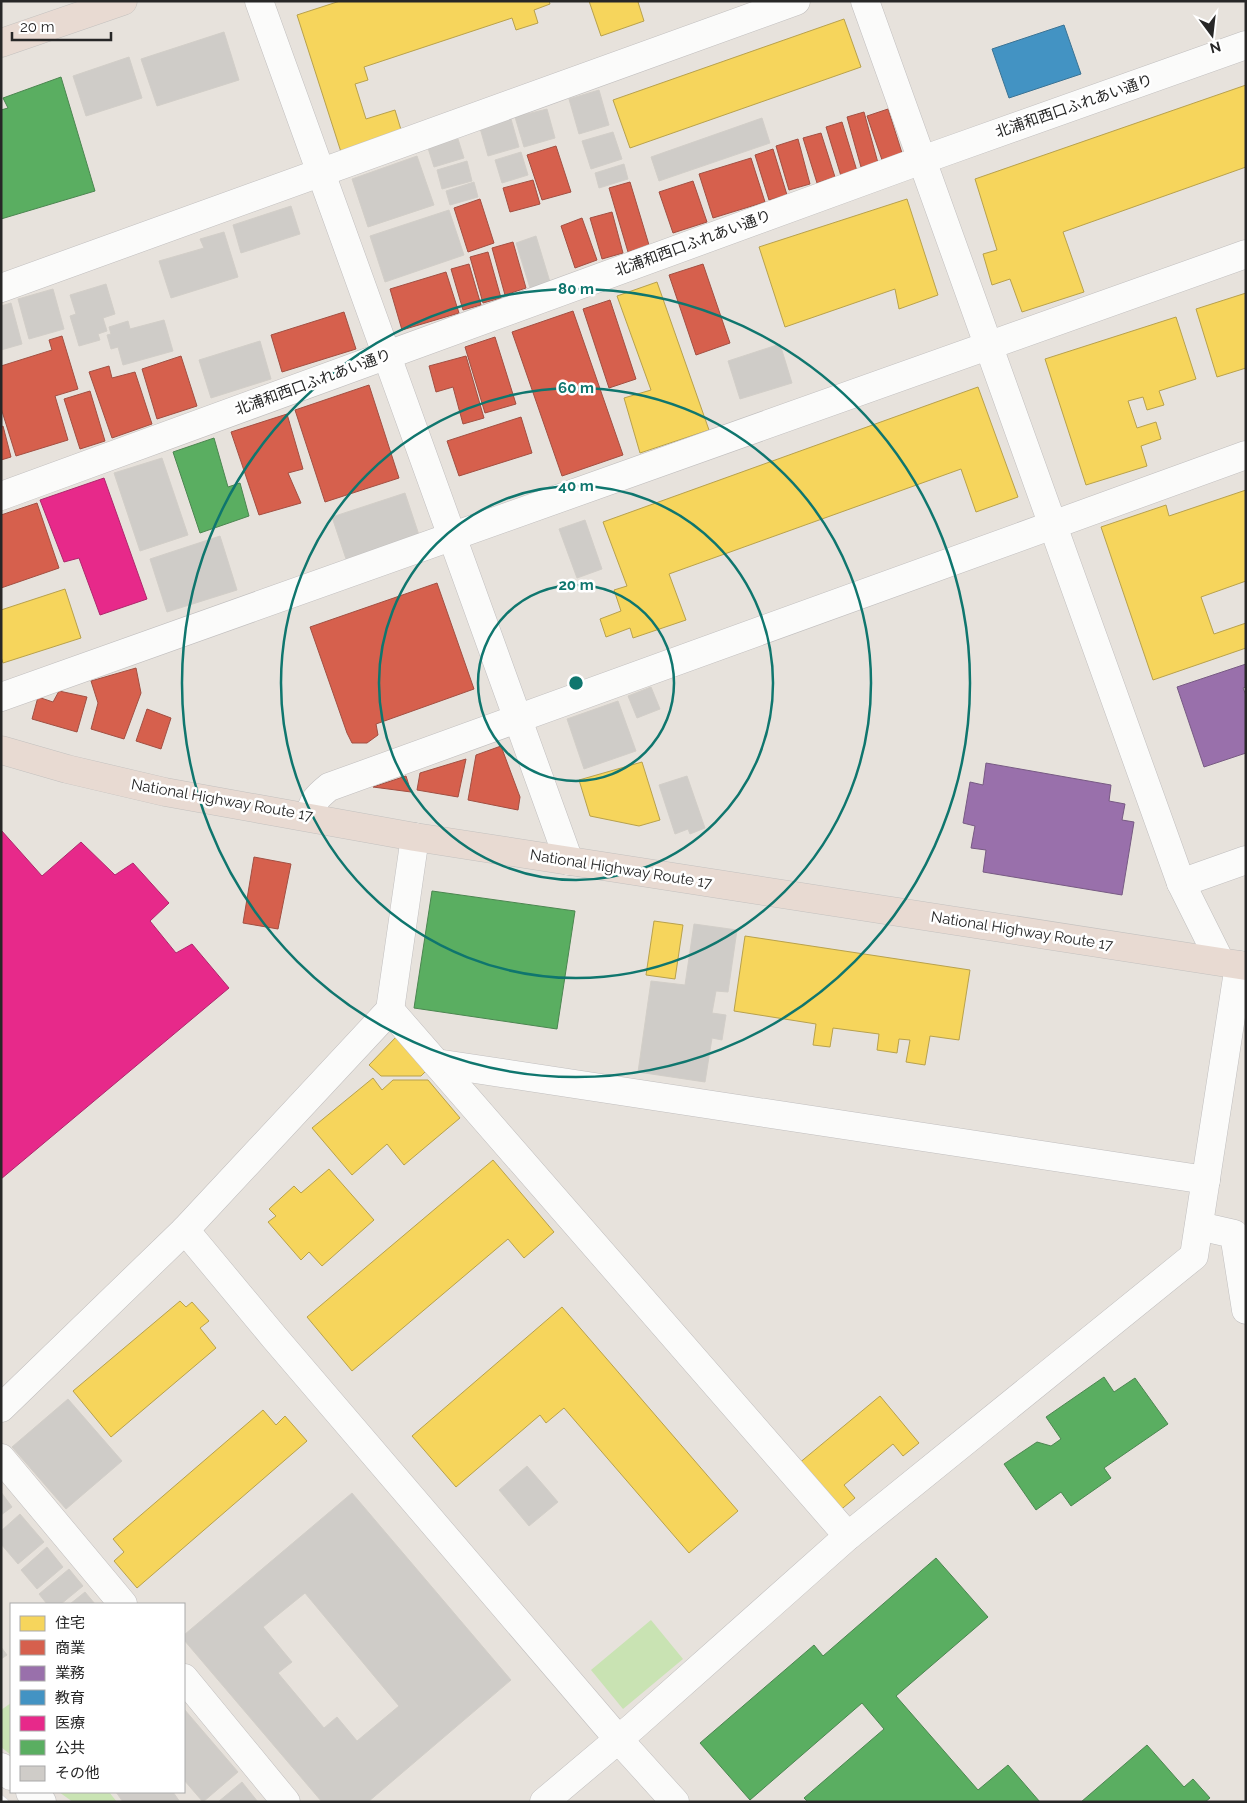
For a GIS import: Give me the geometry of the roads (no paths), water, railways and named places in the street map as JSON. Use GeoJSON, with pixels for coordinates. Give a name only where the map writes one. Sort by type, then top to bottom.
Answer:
{"type":"FeatureCollection","features":[{"type":"Feature","properties":{"kind":"highway"},"geometry":{"type":"LineString","coordinates":[[1,43],[123,1]]}},
{"type":"Feature","properties":{"kind":"highway","name":"National Highway Route 17"},"geometry":{"type":"LineString","coordinates":[[1,750],[67,769],[165,792],[415,837],[1235,964]]}},
{"type":"Feature","properties":{"kind":"street"},"geometry":{"type":"LineString","coordinates":[[260,1],[569,861]]}},
{"type":"Feature","properties":{"kind":"street"},"geometry":{"type":"LineString","coordinates":[[1,288],[796,1]]}},
{"type":"Feature","properties":{"kind":"street"},"geometry":{"type":"LineString","coordinates":[[544,1802],[619,1740],[848,1536],[1194,1256],[1235,964],[1181,883],[865,1]]}},
{"type":"Feature","properties":{"kind":"street","name":"北浦和西口ふれあい通り"},"geometry":{"type":"LineString","coordinates":[[1,496],[922,160],[1246,45]]}},
{"type":"Feature","properties":{"kind":"street"},"geometry":{"type":"LineString","coordinates":[[1,697],[1246,254]]}},
{"type":"Feature","properties":{"kind":"street"},"geometry":{"type":"LineString","coordinates":[[310,817],[311,806],[317,797],[329,787],[1053,524],[1246,456]]}},
{"type":"Feature","properties":{"kind":"street"},"geometry":{"type":"LineString","coordinates":[[1,1408],[185,1230],[390,1010],[415,837]]}},
{"type":"Feature","properties":{"kind":"street"},"geometry":{"type":"LineString","coordinates":[[1181,883],[1246,860]]}},
{"type":"Feature","properties":{"kind":"street"},"geometry":{"type":"LineString","coordinates":[[390,1010],[848,1536]]}},
{"type":"Feature","properties":{"kind":"street"},"geometry":{"type":"LineString","coordinates":[[436,1063],[1206,1180]]}},
{"type":"Feature","properties":{"kind":"street"},"geometry":{"type":"LineString","coordinates":[[1199,1226],[1234,1234],[1246,1310]]}},
{"type":"Feature","properties":{"kind":"street"},"geometry":{"type":"LineString","coordinates":[[185,1230],[274,1337],[619,1740],[675,1802]]}},
{"type":"Feature","properties":{"kind":"street"},"geometry":{"type":"LineString","coordinates":[[1,1458],[122,1603]]}},
{"type":"Feature","properties":{"kind":"street"},"geometry":{"type":"LineString","coordinates":[[185,1679],[286,1802]]}},
{"type":"Feature","properties":{"kind":"street"},"geometry":{"type":"LineString","coordinates":[[31,1793],[42,1802]]}},
{"type":"Feature","properties":{"kind":"railway"},"geometry":{"type":"LineString","coordinates":[[1,1797],[7,1802]]}}]}
